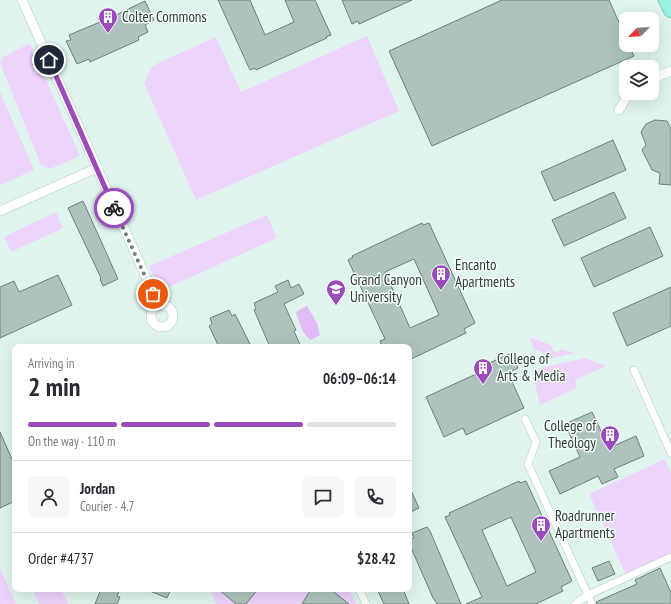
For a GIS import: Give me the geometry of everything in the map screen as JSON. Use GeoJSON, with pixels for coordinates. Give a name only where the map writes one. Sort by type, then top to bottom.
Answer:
{"type":"FeatureCollection","features":[{"type":"Feature","properties":{"kind":"main road"},"geometry":{"type":"LineString","coordinates":[[666,0],[671,10]]}},
{"type":"Feature","properties":{"kind":"street"},"geometry":{"type":"LineString","coordinates":[[22,0],[159,306]]}},
{"type":"Feature","properties":{"kind":"street"},"geometry":{"type":"LineString","coordinates":[[659,76],[671,71]]}},
{"type":"Feature","properties":{"kind":"street"},"geometry":{"type":"LineString","coordinates":[[619,110],[625,100]]}},
{"type":"Feature","properties":{"kind":"street"},"geometry":{"type":"LineString","coordinates":[[0,211],[97,168]]}},
{"type":"Feature","properties":{"kind":"street"},"geometry":{"type":"LineString","coordinates":[[634,370],[671,453]]}},
{"type":"Feature","properties":{"kind":"street"},"geometry":{"type":"LineString","coordinates":[[525,419],[536,442],[528,464],[592,604]]}},
{"type":"Feature","properties":{"kind":"street"},"geometry":{"type":"LineString","coordinates":[[575,604],[588,595],[671,557]]}},
{"type":"Feature","properties":{"kind":"street"},"geometry":{"type":"LineString","coordinates":[[361,592],[366,604]]}},
{"type":"Feature","properties":{"kind":"shaded area"},"geometry":{"type":"Polygon","coordinates":[[[367,36],[399,111],[196,200],[144,83],[152,66],[216,37],[241,92],[367,36]]]}},
{"type":"Feature","properties":{"kind":"shaded area"},"geometry":{"type":"Polygon","coordinates":[[[28,44],[31,46],[80,156],[50,169],[41,165],[0,63],[2,58],[28,44]]]}},
{"type":"Feature","properties":{"kind":"shaded area"},"geometry":{"type":"Polygon","coordinates":[[[0,92],[34,170],[0,185],[0,92]]]}},
{"type":"Feature","properties":{"kind":"shaded area"},"geometry":{"type":"Polygon","coordinates":[[[56,212],[63,228],[11,252],[4,237],[56,212]]]}},
{"type":"Feature","properties":{"kind":"shaded area"},"geometry":{"type":"Polygon","coordinates":[[[267,215],[277,238],[160,291],[149,266],[267,215]]]}},
{"type":"Feature","properties":{"kind":"shaded area"},"geometry":{"type":"Polygon","coordinates":[[[307,306],[317,323],[320,335],[310,340],[303,332],[296,313],[307,306]]]}},
{"type":"Feature","properties":{"kind":"shaded area"},"geometry":{"type":"Polygon","coordinates":[[[530,338],[553,346],[552,350],[558,353],[560,349],[575,353],[547,359],[540,350],[534,351],[530,338]]]}},
{"type":"Feature","properties":{"kind":"shaded area"},"geometry":{"type":"Polygon","coordinates":[[[585,358],[606,366],[575,380],[577,388],[540,405],[532,370],[585,358]]]}},
{"type":"Feature","properties":{"kind":"shaded area"},"geometry":{"type":"Polygon","coordinates":[[[665,459],[671,473],[671,557],[627,577],[589,494],[665,459]]]}},
{"type":"Feature","properties":{"kind":"shaded area"},"geometry":{"type":"Polygon","coordinates":[[[0,568],[16,604],[0,604],[0,568]]]}},
{"type":"Feature","properties":{"kind":"shaded area"},"geometry":{"type":"Polygon","coordinates":[[[33,592],[62,592],[68,604],[39,604],[33,592]]]}},
{"type":"Feature","properties":{"kind":"shaded area"},"geometry":{"type":"Polygon","coordinates":[[[211,592],[350,592],[356,604],[216,604],[211,592]]]}},
{"type":"Feature","properties":{"kind":"building"},"geometry":{"type":"Polygon","coordinates":[[[218,0],[250,0],[265,35],[294,22],[285,0],[315,0],[331,35],[256,70],[255,68],[250,70],[218,0]]]}},
{"type":"Feature","properties":{"kind":"building"},"geometry":{"type":"Polygon","coordinates":[[[342,0],[412,0],[359,24],[358,21],[352,24],[342,0]]]}},
{"type":"Feature","properties":{"kind":"building"},"geometry":{"type":"Polygon","coordinates":[[[502,0],[609,0],[619,22],[619,52],[632,52],[634,56],[625,60],[619,60],[619,63],[432,146],[389,51],[502,0]]]}},
{"type":"Feature","properties":{"kind":"building","name":"Colter Commons"},"geometry":{"type":"Polygon","coordinates":[[[145,1],[154,20],[145,25],[148,32],[138,37],[139,40],[90,62],[89,59],[77,64],[66,41],[71,40],[69,35],[100,22],[98,17],[108,12],[110,15],[113,14],[114,16],[145,1]]]}},
{"type":"Feature","properties":{"kind":"building"},"geometry":{"type":"Polygon","coordinates":[[[655,120],[667,121],[671,129],[671,185],[659,184],[660,173],[652,170],[642,150],[646,145],[641,132],[646,124],[655,120]]]}},
{"type":"Feature","properties":{"kind":"building"},"geometry":{"type":"Polygon","coordinates":[[[613,140],[626,170],[554,201],[541,172],[613,140]]]}},
{"type":"Feature","properties":{"kind":"building"},"geometry":{"type":"Polygon","coordinates":[[[614,192],[626,218],[564,246],[552,220],[614,192]]]}},
{"type":"Feature","properties":{"kind":"building"},"geometry":{"type":"Polygon","coordinates":[[[83,201],[118,279],[103,286],[100,279],[101,278],[68,208],[83,201]]]}},
{"type":"Feature","properties":{"kind":"building","name":"Encanto Apartments"},"geometry":{"type":"Polygon","coordinates":[[[422,223],[423,225],[429,223],[475,323],[464,329],[466,333],[412,359],[412,344],[381,344],[380,341],[385,339],[348,260],[353,257],[352,256],[422,223]],[[414,259],[385,272],[410,328],[439,315],[414,259]]]}},
{"type":"Feature","properties":{"kind":"building"},"geometry":{"type":"Polygon","coordinates":[[[650,227],[663,256],[594,287],[581,258],[650,227]]]}},
{"type":"Feature","properties":{"kind":"building"},"geometry":{"type":"Polygon","coordinates":[[[58,275],[72,305],[0,338],[0,287],[14,281],[19,292],[58,275]]]}},
{"type":"Feature","properties":{"kind":"building"},"geometry":{"type":"Polygon","coordinates":[[[288,280],[291,288],[299,284],[304,294],[284,304],[296,330],[294,331],[300,344],[269,344],[254,310],[256,309],[254,303],[278,292],[275,286],[288,280]]]}},
{"type":"Feature","properties":{"kind":"building"},"geometry":{"type":"Polygon","coordinates":[[[671,287],[671,326],[627,346],[613,313],[671,287]]]}},
{"type":"Feature","properties":{"kind":"building"},"geometry":{"type":"Polygon","coordinates":[[[229,310],[232,316],[235,314],[250,344],[218,344],[209,326],[212,324],[210,318],[229,310]]]}},
{"type":"Feature","properties":{"kind":"building","name":"College of Arts & Media"},"geometry":{"type":"Polygon","coordinates":[[[511,353],[518,368],[508,373],[524,408],[466,435],[463,428],[444,437],[426,397],[487,369],[485,365],[511,353]]]}},
{"type":"Feature","properties":{"kind":"building","name":"College of Theology"},"geometry":{"type":"Polygon","coordinates":[[[592,412],[609,448],[636,436],[644,456],[614,469],[618,477],[602,484],[598,476],[560,494],[549,471],[580,457],[565,424],[592,412]]]}},
{"type":"Feature","properties":{"kind":"building"},"geometry":{"type":"Polygon","coordinates":[[[0,432],[12,459],[12,502],[0,508],[0,432]]]}},
{"type":"Feature","properties":{"kind":"building","name":"Roadrunner Apartments"},"geometry":{"type":"Polygon","coordinates":[[[519,481],[520,483],[526,481],[572,581],[561,587],[563,591],[536,604],[466,604],[482,597],[445,517],[450,515],[449,513],[519,481]],[[511,517],[482,530],[507,586],[536,572],[511,517]]]}},
{"type":"Feature","properties":{"kind":"building"},"geometry":{"type":"Polygon","coordinates":[[[412,493],[419,508],[412,512],[412,493]]]}},
{"type":"Feature","properties":{"kind":"building"},"geometry":{"type":"Polygon","coordinates":[[[427,527],[430,531],[461,604],[437,604],[412,550],[412,539],[414,538],[412,533],[427,527]]]}},
{"type":"Feature","properties":{"kind":"building"},"geometry":{"type":"Polygon","coordinates":[[[609,561],[615,574],[598,581],[592,568],[609,561]]]}},
{"type":"Feature","properties":{"kind":"building"},"geometry":{"type":"Polygon","coordinates":[[[660,568],[671,593],[671,604],[597,604],[596,602],[637,584],[635,580],[660,568]]]}},
{"type":"Feature","properties":{"kind":"building"},"geometry":{"type":"Polygon","coordinates":[[[100,592],[119,592],[117,596],[120,597],[117,604],[95,604],[100,592]]]}},
{"type":"Feature","properties":{"kind":"building"},"geometry":{"type":"Polygon","coordinates":[[[152,592],[170,592],[167,598],[152,592]]]}},
{"type":"Feature","properties":{"kind":"building"},"geometry":{"type":"Polygon","coordinates":[[[222,592],[256,592],[246,604],[236,604],[222,592]]]}},
{"type":"Feature","properties":{"kind":"building"},"geometry":{"type":"Polygon","coordinates":[[[309,592],[334,592],[349,604],[302,604],[309,592]]]}},
{"type":"Feature","properties":{"kind":"building"},"geometry":{"type":"Polygon","coordinates":[[[378,592],[404,592],[409,604],[384,604],[378,592]]]}},
{"type":"Feature","properties":{"kind":"way so far"},"geometry":{"type":"LineString","coordinates":[[114,208],[153,294]]}},
{"type":"Feature","properties":{"kind":"place","name":"Colter Commons"},"geometry":{"type":"Point","coordinates":[108,34]}},
{"type":"Feature","properties":{"kind":"place","name":"Encanto Apartments"},"geometry":{"type":"Point","coordinates":[441,291]}},
{"type":"Feature","properties":{"kind":"place","name":"Grand Canyon University"},"geometry":{"type":"Point","coordinates":[336,306]}},
{"type":"Feature","properties":{"kind":"place","name":"College of Arts & Media"},"geometry":{"type":"Point","coordinates":[483,385]}},
{"type":"Feature","properties":{"kind":"place","name":"College of Theology"},"geometry":{"type":"Point","coordinates":[610,452]}},
{"type":"Feature","properties":{"kind":"place","name":"Roadrunner Apartments"},"geometry":{"type":"Point","coordinates":[541,542]}},
{"type":"Feature","properties":{"kind":"route"},"geometry":{"type":"LineString","coordinates":[[49,60],[114,208]]}}]}
